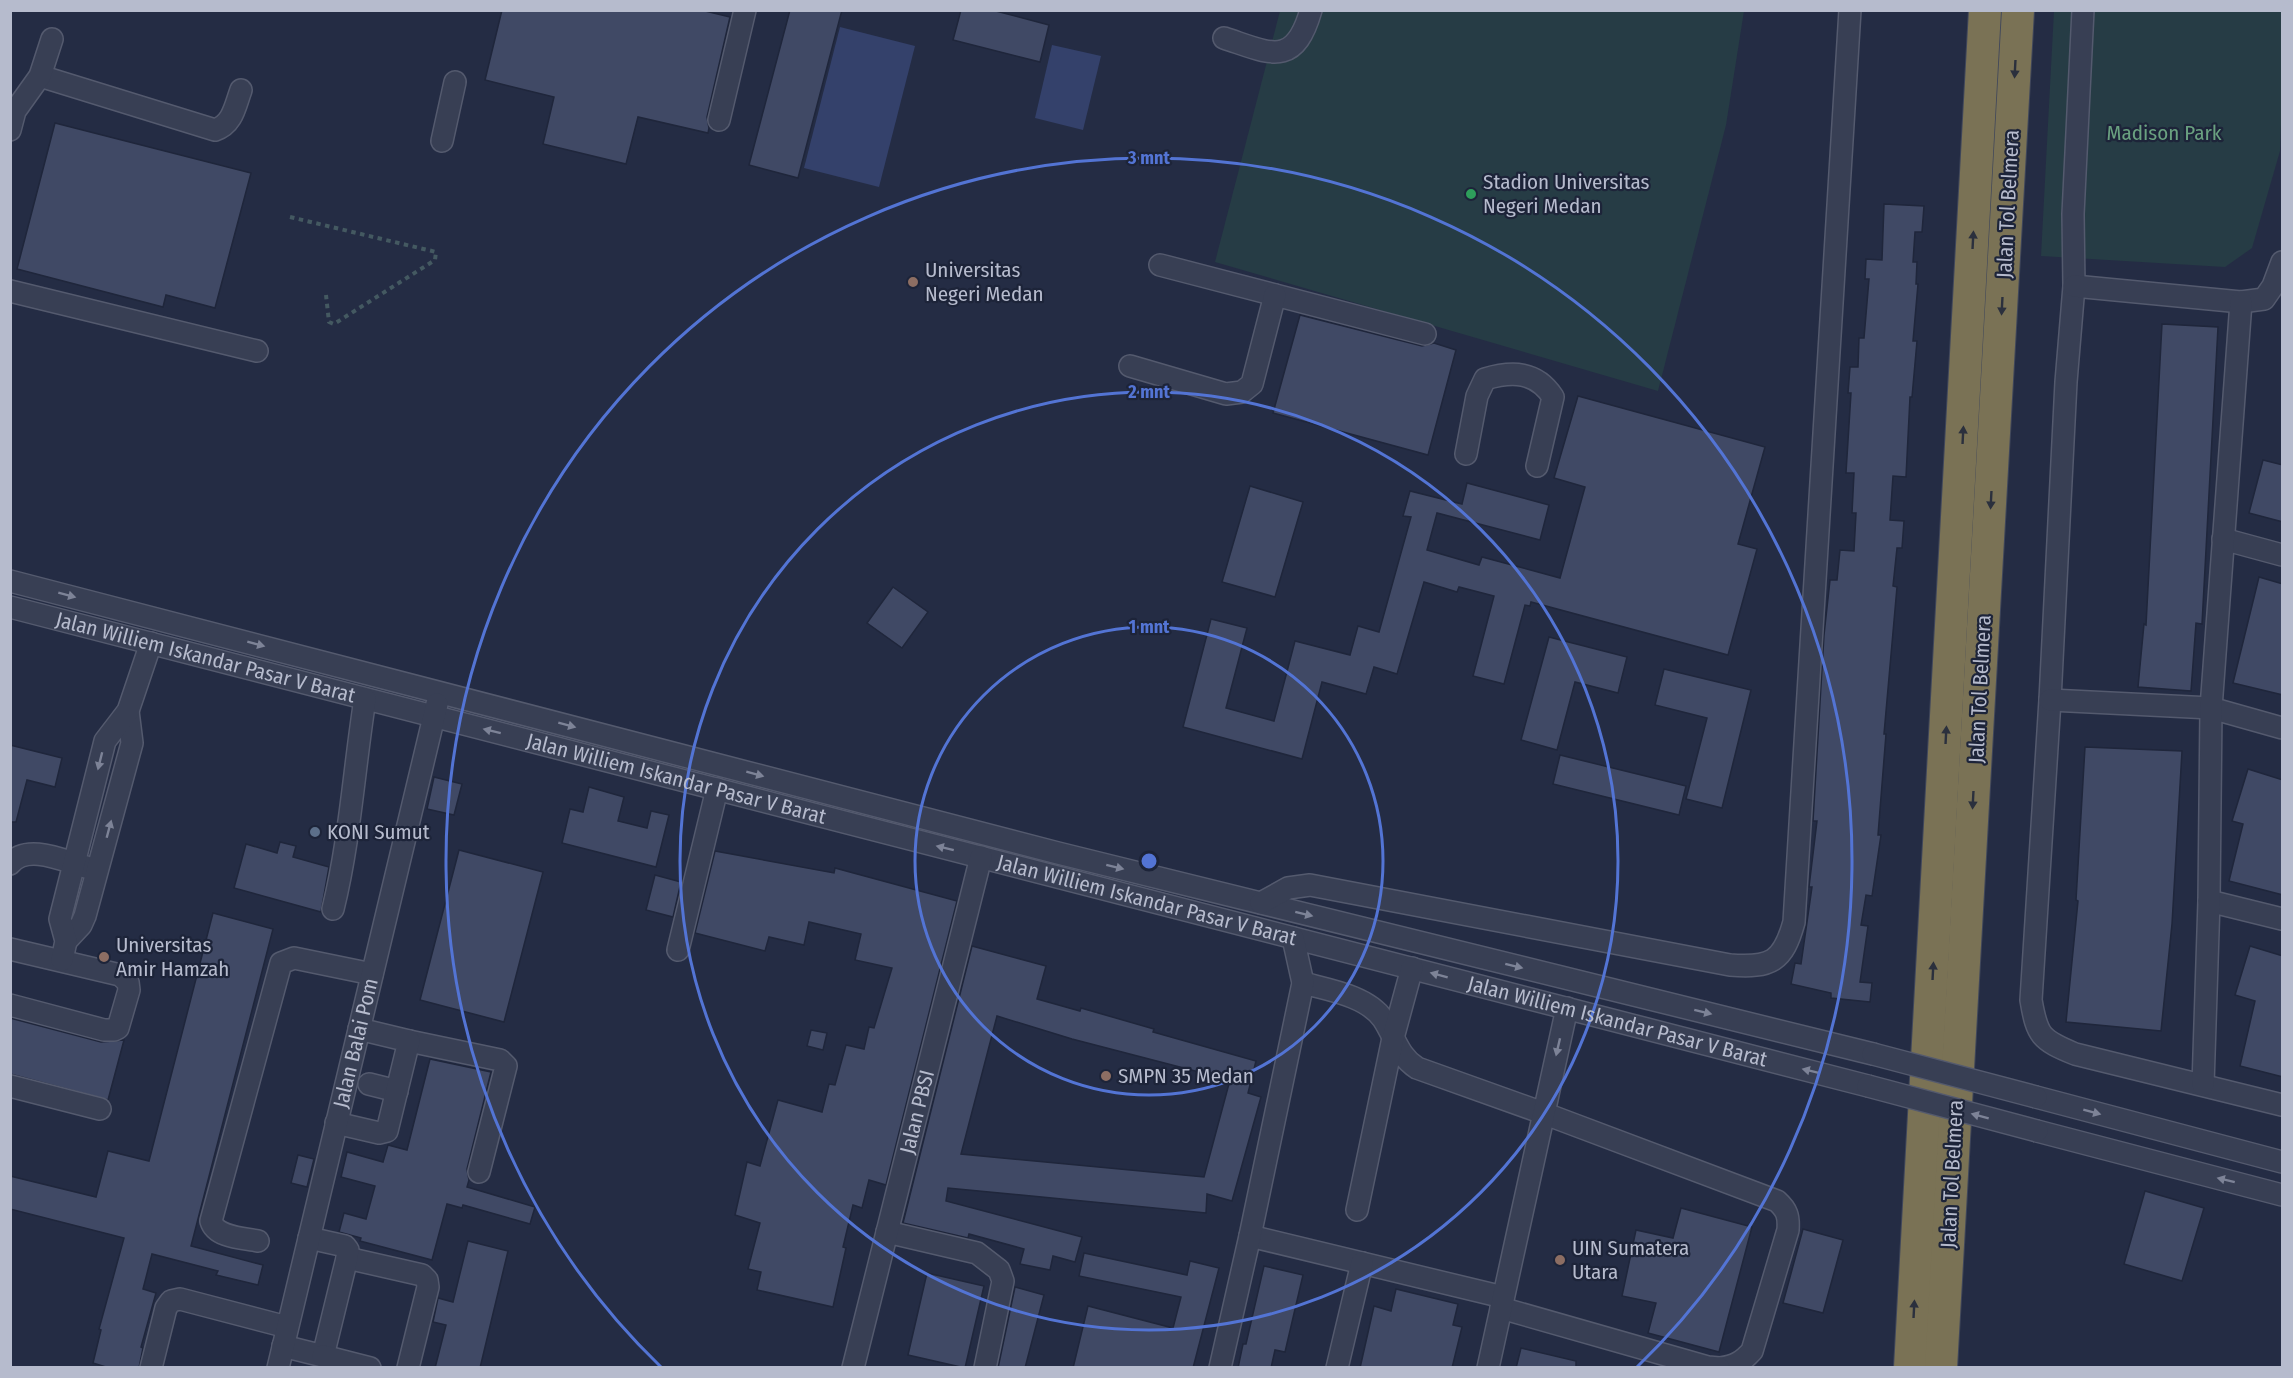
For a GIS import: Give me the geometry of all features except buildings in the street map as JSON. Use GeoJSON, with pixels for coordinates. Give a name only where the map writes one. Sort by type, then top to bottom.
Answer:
{"type":"FeatureCollection","features":[{"type":"Feature","properties":{"kind":"highway","name":"Jalan Tol Belmera"},"geometry":{"type":"LineString","coordinates":[[1910,1368],[1985,10]]}},
{"type":"Feature","properties":{"kind":"highway","name":"Jalan Tol Belmera"},"geometry":{"type":"LineString","coordinates":[[1941,1368],[2018,10]]}},
{"type":"Feature","properties":{"kind":"street"},"geometry":{"type":"LineString","coordinates":[[719,120],[745,10]]}},
{"type":"Feature","properties":{"kind":"street"},"geometry":{"type":"LineString","coordinates":[[1224,38],[1274,53],[1290,50],[1297,43],[1311,10]]}},
{"type":"Feature","properties":{"kind":"street"},"geometry":{"type":"LineString","coordinates":[[1261,903],[1288,888],[1310,885],[1730,965],[1764,964],[1777,959],[1783,953],[1789,942],[1794,922],[1850,10]]}},
{"type":"Feature","properties":{"kind":"street"},"geometry":{"type":"LineString","coordinates":[[2083,10],[2073,214],[2074,286],[2066,382],[2050,700],[2031,1000],[2035,1024],[2041,1036],[2054,1045],[2075,1054],[2283,1105]]}},
{"type":"Feature","properties":{"kind":"street"},"geometry":{"type":"LineString","coordinates":[[10,130],[15,111],[39,76],[52,39]]}},
{"type":"Feature","properties":{"kind":"street"},"geometry":{"type":"LineString","coordinates":[[39,76],[215,130],[225,127],[242,90]]}},
{"type":"Feature","properties":{"kind":"street"},"geometry":{"type":"LineString","coordinates":[[442,141],[455,82]]}},
{"type":"Feature","properties":{"kind":"street"},"geometry":{"type":"LineString","coordinates":[[2074,286],[2241,302],[2264,299],[2273,286],[2283,262]]}},
{"type":"Feature","properties":{"kind":"street"},"geometry":{"type":"LineString","coordinates":[[1160,265],[1425,334]]}},
{"type":"Feature","properties":{"kind":"street"},"geometry":{"type":"LineString","coordinates":[[10,291],[257,351]]}},
{"type":"Feature","properties":{"kind":"street"},"geometry":{"type":"LineString","coordinates":[[1130,366],[1226,394],[1242,392],[1252,384],[1275,295]]}},
{"type":"Feature","properties":{"kind":"street"},"geometry":{"type":"LineString","coordinates":[[2203,1085],[2209,901],[2211,708],[2241,302]]}},
{"type":"Feature","properties":{"kind":"street"},"geometry":{"type":"LineString","coordinates":[[1466,454],[1477,396],[1485,379],[1504,373],[1516,374],[1538,380],[1546,386],[1553,397],[1537,466]]}},
{"type":"Feature","properties":{"kind":"street"},"geometry":{"type":"LineString","coordinates":[[2223,539],[2283,555]]}},
{"type":"Feature","properties":{"kind":"street","name":"Jalan Williem Iskandar Pasar V Barat"},"geometry":{"type":"LineString","coordinates":[[10,581],[1261,903],[1873,1054],[2283,1162]]}},
{"type":"Feature","properties":{"kind":"street","name":"Jalan Williem Iskandar Pasar V Barat"},"geometry":{"type":"LineString","coordinates":[[10,607],[2283,1195]]}},
{"type":"Feature","properties":{"kind":"street"},"geometry":{"type":"LineString","coordinates":[[64,950],[60,919],[105,741],[128,711],[151,644]]}},
{"type":"Feature","properties":{"kind":"street","name":"Jalan Balai Pom"},"geometry":{"type":"LineString","coordinates":[[278,1368],[440,692]]}},
{"type":"Feature","properties":{"kind":"street"},"geometry":{"type":"LineString","coordinates":[[333,909],[345,852],[355,780],[357,746],[365,699]]}},
{"type":"Feature","properties":{"kind":"street"},"geometry":{"type":"LineString","coordinates":[[2050,700],[2211,708],[2283,728]]}},
{"type":"Feature","properties":{"kind":"street"},"geometry":{"type":"LineString","coordinates":[[64,950],[81,925],[98,870],[131,746],[128,711]]}},
{"type":"Feature","properties":{"kind":"street"},"geometry":{"type":"LineString","coordinates":[[681,780],[687,756]]}},
{"type":"Feature","properties":{"kind":"street"},"geometry":{"type":"LineString","coordinates":[[678,950],[717,789]]}},
{"type":"Feature","properties":{"kind":"street"},"geometry":{"type":"LineString","coordinates":[[10,864],[17,858],[33,853],[98,870]]}},
{"type":"Feature","properties":{"kind":"street","name":"Jalan PBSI"},"geometry":{"type":"LineString","coordinates":[[852,1368],[981,858]]}},
{"type":"Feature","properties":{"kind":"street"},"geometry":{"type":"LineString","coordinates":[[2209,901],[2283,919]]}},
{"type":"Feature","properties":{"kind":"street"},"geometry":{"type":"LineString","coordinates":[[1220,1368],[1303,983],[1293,938]]}},
{"type":"Feature","properties":{"kind":"street"},"geometry":{"type":"LineString","coordinates":[[10,949],[64,950],[120,975],[128,982],[129,990],[118,1028],[114,1030],[104,1030],[10,1005]]}},
{"type":"Feature","properties":{"kind":"street"},"geometry":{"type":"LineString","coordinates":[[258,1240],[220,1233],[213,1227],[211,1221],[281,963],[294,958],[372,974]]}},
{"type":"Feature","properties":{"kind":"street"},"geometry":{"type":"LineString","coordinates":[[1357,1210],[1393,1038],[1412,968]]}},
{"type":"Feature","properties":{"kind":"street"},"geometry":{"type":"LineString","coordinates":[[1250,1236],[1362,1263],[1502,1303],[1708,1367],[1720,1368],[1734,1366],[1752,1351],[1788,1230],[1788,1214],[1777,1201],[1417,1068],[1403,1057],[1383,1019],[1373,1008],[1334,992],[1303,983]]}},
{"type":"Feature","properties":{"kind":"street"},"geometry":{"type":"LineString","coordinates":[[1488,1368],[1567,1008]]}},
{"type":"Feature","properties":{"kind":"street"},"geometry":{"type":"LineString","coordinates":[[359,1029],[500,1060],[506,1066],[479,1172]]}},
{"type":"Feature","properties":{"kind":"street"},"geometry":{"type":"LineString","coordinates":[[336,1123],[385,1132],[388,1129],[409,1041]]}},
{"type":"Feature","properties":{"kind":"street"},"geometry":{"type":"LineString","coordinates":[[369,1084],[397,1091]]}},
{"type":"Feature","properties":{"kind":"street"},"geometry":{"type":"LineString","coordinates":[[10,1086],[100,1108]]}},
{"type":"Feature","properties":{"kind":"street"},"geometry":{"type":"LineString","coordinates":[[887,1232],[977,1253],[999,1270],[1003,1281],[985,1368]]}},
{"type":"Feature","properties":{"kind":"street"},"geometry":{"type":"LineString","coordinates":[[309,1238],[345,1246],[348,1250],[323,1356]]}},
{"type":"Feature","properties":{"kind":"street"},"geometry":{"type":"LineString","coordinates":[[347,1258],[422,1275],[427,1280],[428,1287],[408,1368]]}},
{"type":"Feature","properties":{"kind":"street"},"geometry":{"type":"LineString","coordinates":[[1337,1368],[1362,1263]]}},
{"type":"Feature","properties":{"kind":"street"},"geometry":{"type":"LineString","coordinates":[[152,1368],[166,1308],[174,1299],[180,1299],[285,1337],[323,1356],[366,1367]]}},
{"type":"Feature","properties":{"kind":"path"},"geometry":{"type":"LineString","coordinates":[[290,217],[436,252],[435,260],[334,324],[329,322],[326,295]]}},
{"type":"Feature","properties":{"kind":"green space","name":"Stadion Universitas Negeri Medan"},"geometry":{"type":"Polygon","coordinates":[[[1280,11],[1744,11],[1726,125],[1658,391],[1215,262],[1280,11]]]}},
{"type":"Feature","properties":{"kind":"green space","name":"Madison Park"},"geometry":{"type":"Polygon","coordinates":[[[2054,11],[2282,11],[2280,151],[2252,248],[2225,267],[2041,256],[2054,11]]]}},
{"type":"Feature","properties":{"kind":"water"},"geometry":{"type":"Polygon","coordinates":[[[840,27],[915,46],[879,187],[804,168],[840,27]]]}},
{"type":"Feature","properties":{"kind":"water"},"geometry":{"type":"Polygon","coordinates":[[[1052,45],[1101,56],[1083,130],[1035,118],[1052,45]]]}},
{"type":"Feature","properties":{"kind":"place","name":"Stadion Universitas Negeri Medan"},"geometry":{"type":"Point","coordinates":[1471,194]}},
{"type":"Feature","properties":{"kind":"place","name":"Universitas Negeri Medan"},"geometry":{"type":"Point","coordinates":[913,282]}},
{"type":"Feature","properties":{"kind":"place","name":"KONI Sumut"},"geometry":{"type":"Point","coordinates":[315,832]}},
{"type":"Feature","properties":{"kind":"place","name":"Universitas Amir Hamzah"},"geometry":{"type":"Point","coordinates":[104,957]}},
{"type":"Feature","properties":{"kind":"place","name":"SMPN 35 Medan"},"geometry":{"type":"Point","coordinates":[1106,1076]}},
{"type":"Feature","properties":{"kind":"place","name":"UIN Sumatera Utara"},"geometry":{"type":"Point","coordinates":[1560,1260]}}]}
